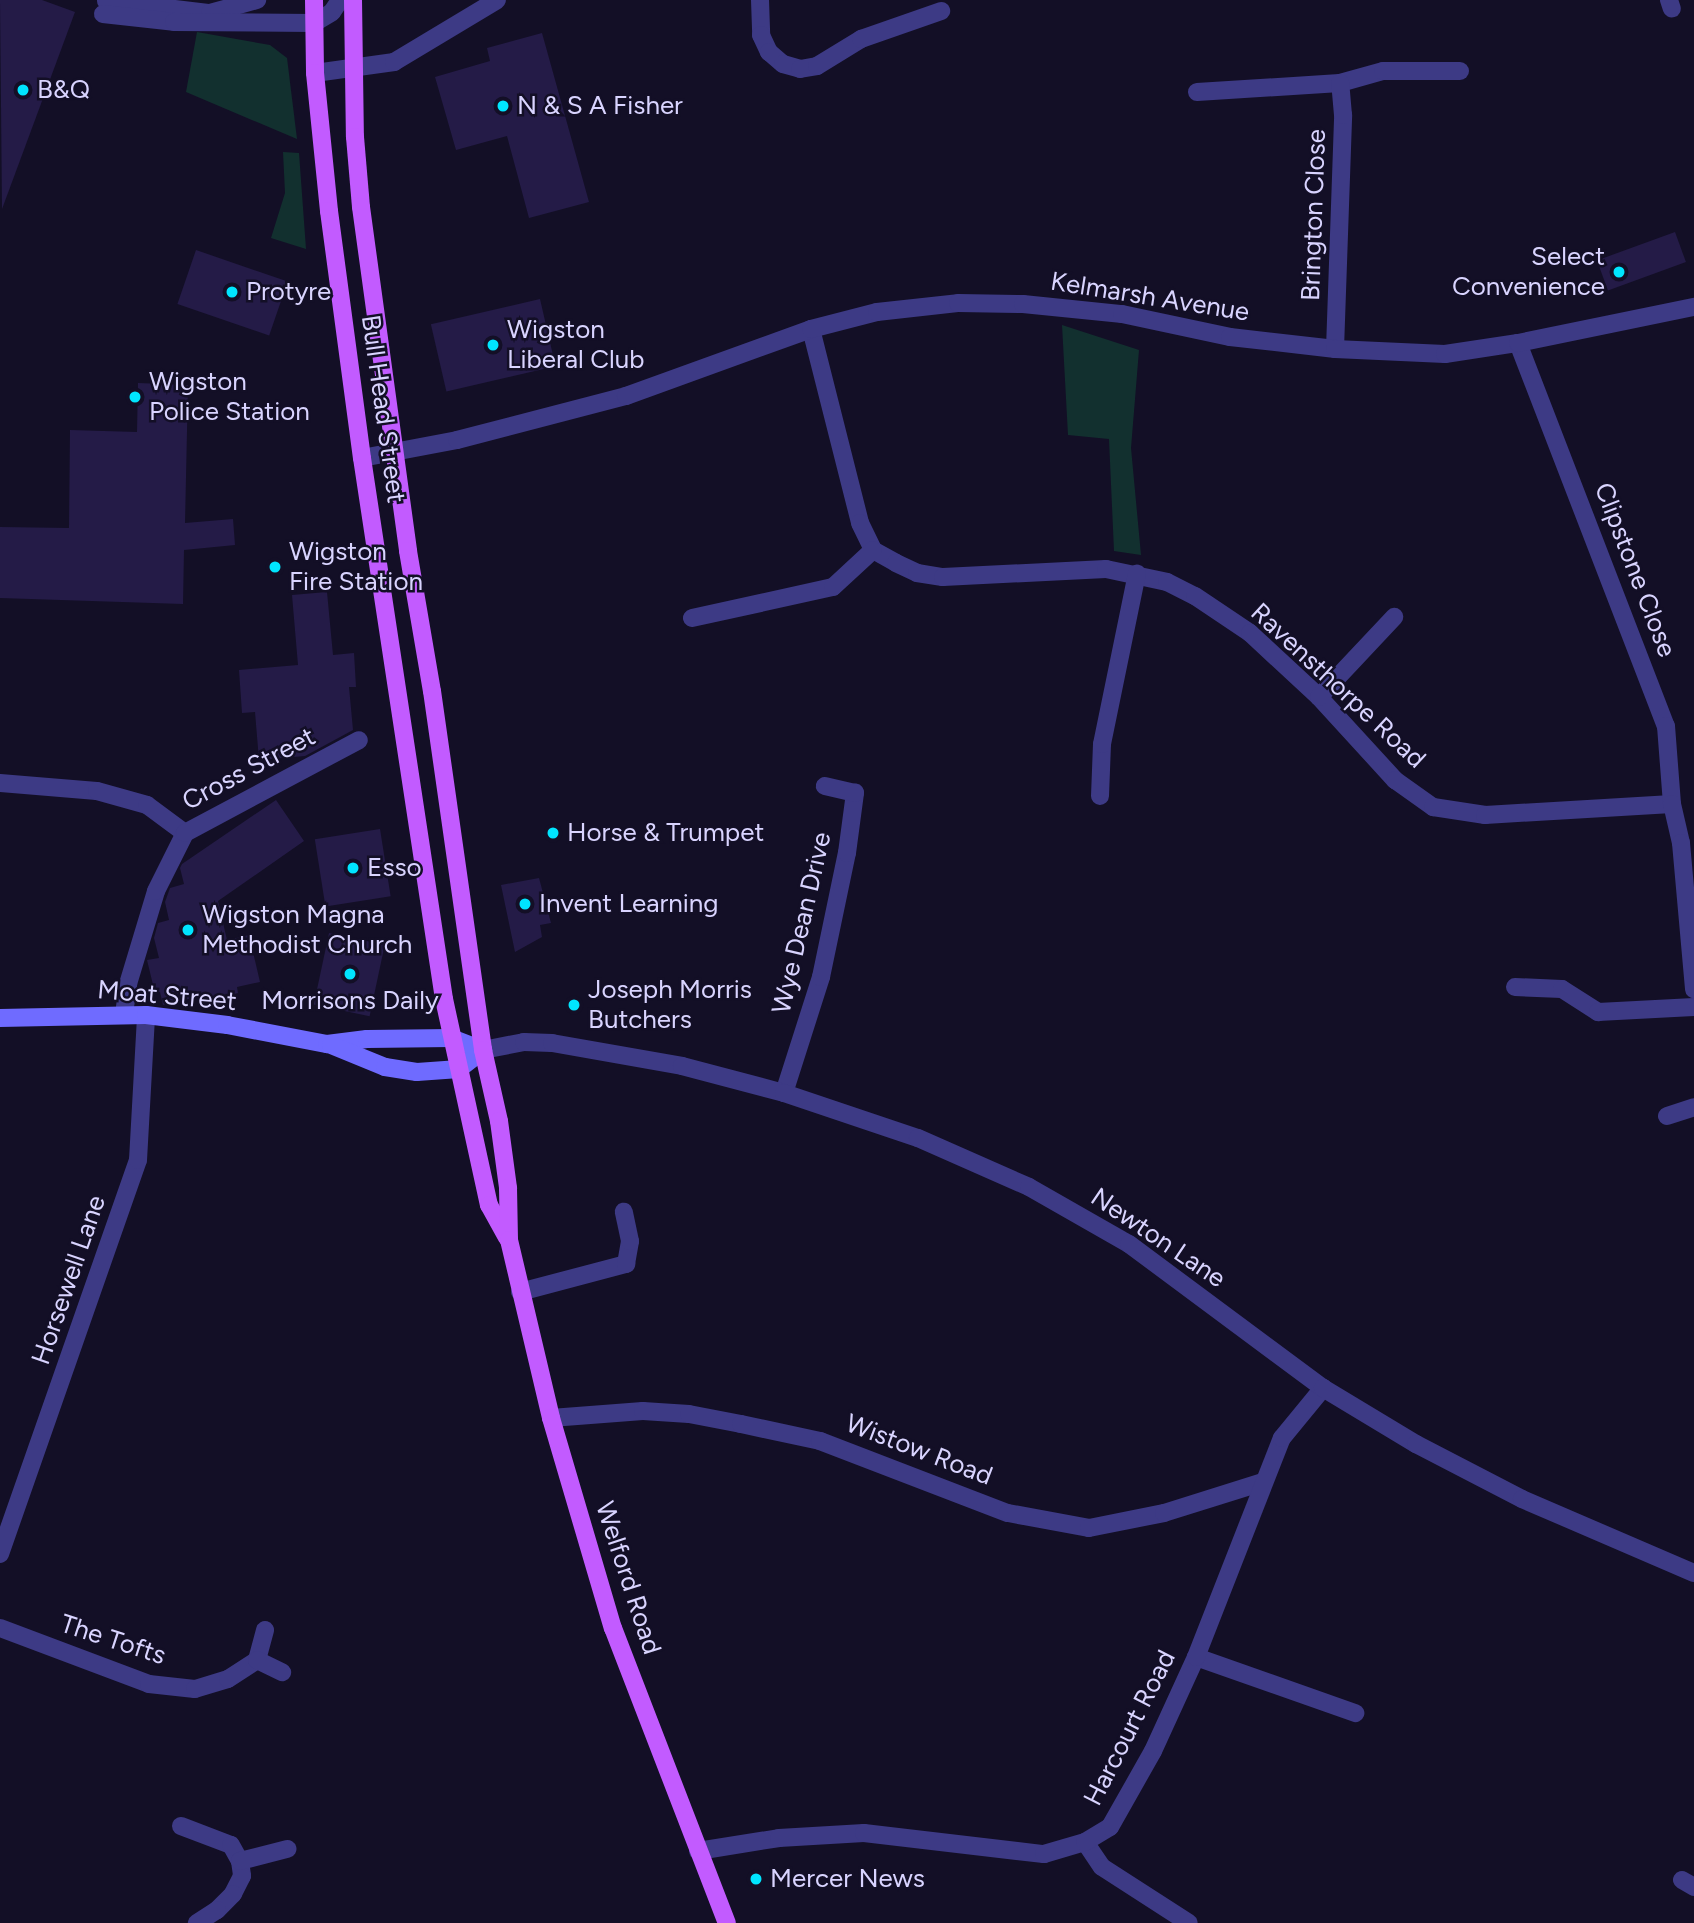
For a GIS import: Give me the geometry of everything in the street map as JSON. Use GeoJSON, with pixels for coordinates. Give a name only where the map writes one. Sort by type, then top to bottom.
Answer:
{"type":"FeatureCollection","features":[{"type":"Feature","properties":{"kind":"main road","name":"Bull Head Street"},"geometry":{"type":"LineString","coordinates":[[314,0],[315,73],[329,211],[362,458],[451,1038]]}},
{"type":"Feature","properties":{"kind":"main road","name":"Bull Head Street"},"geometry":{"type":"LineString","coordinates":[[353,0],[353,69],[361,207],[483,1050]]}},
{"type":"Feature","properties":{"kind":"main road","name":"Moat Street"},"geometry":{"type":"LineString","coordinates":[[0,1018],[146,1015],[227,1025],[327,1044],[385,1067],[418,1072],[459,1069]]}},
{"type":"Feature","properties":{"kind":"main road","name":"Moat Street"},"geometry":{"type":"LineString","coordinates":[[327,1044],[367,1039],[451,1038],[483,1050]]}},
{"type":"Feature","properties":{"kind":"main road","name":"Welford Road"},"geometry":{"type":"LineString","coordinates":[[451,1038],[489,1205],[509,1240]]}},
{"type":"Feature","properties":{"kind":"main road"},"geometry":{"type":"LineString","coordinates":[[459,1069],[483,1050]]}},
{"type":"Feature","properties":{"kind":"main road","name":"Welford Road"},"geometry":{"type":"LineString","coordinates":[[483,1050],[499,1121],[508,1188],[509,1240],[551,1418],[613,1628],[727,1923]]}},
{"type":"Feature","properties":{"kind":"street"},"geometry":{"type":"LineString","coordinates":[[105,8],[210,13],[257,0]]}},
{"type":"Feature","properties":{"kind":"street"},"geometry":{"type":"LineString","coordinates":[[105,8],[174,22],[314,23],[332,12],[340,0]]}},
{"type":"Feature","properties":{"kind":"street"},"geometry":{"type":"LineString","coordinates":[[315,73],[394,62],[497,0]]}},
{"type":"Feature","properties":{"kind":"street"},"geometry":{"type":"LineString","coordinates":[[760,0],[761,35],[769,52],[783,64],[800,69],[817,66],[861,38],[941,11]]}},
{"type":"Feature","properties":{"kind":"street"},"geometry":{"type":"LineString","coordinates":[[1197,92],[1340,83],[1383,71],[1460,71]]}},
{"type":"Feature","properties":{"kind":"street","name":"Brington Close"},"geometry":{"type":"LineString","coordinates":[[1335,349],[1343,128],[1340,83]]}},
{"type":"Feature","properties":{"kind":"street","name":"Kelmarsh Avenue"},"geometry":{"type":"LineString","coordinates":[[362,458],[457,440],[626,396],[811,329],[877,312],[958,303],[1023,304],[1122,314],[1230,337],[1335,349],[1445,354],[1518,343],[1694,307]]}},
{"type":"Feature","properties":{"kind":"street"},"geometry":{"type":"LineString","coordinates":[[692,618],[833,587],[873,550],[860,523],[811,329]]}},
{"type":"Feature","properties":{"kind":"street","name":"Clipstone Close"},"geometry":{"type":"LineString","coordinates":[[1518,343],[1666,726],[1672,804],[1681,842],[1694,989]]}},
{"type":"Feature","properties":{"kind":"street","name":"Ravensthorpe Road"},"geometry":{"type":"LineString","coordinates":[[873,550],[917,573],[943,577],[1106,569],[1167,582],[1195,596],[1250,633],[1319,697],[1395,780],[1433,807],[1485,815],[1672,804]]}},
{"type":"Feature","properties":{"kind":"street"},"geometry":{"type":"LineString","coordinates":[[1100,796],[1102,744],[1137,574]]}},
{"type":"Feature","properties":{"kind":"street"},"geometry":{"type":"LineString","coordinates":[[1319,697],[1394,617]]}},
{"type":"Feature","properties":{"kind":"street","name":"Cross Street"},"geometry":{"type":"LineString","coordinates":[[124,1014],[128,984],[156,891],[185,833],[359,740]]}},
{"type":"Feature","properties":{"kind":"street"},"geometry":{"type":"LineString","coordinates":[[0,783],[97,792],[147,805],[185,833]]}},
{"type":"Feature","properties":{"kind":"street","name":"Wye Dean Drive"},"geometry":{"type":"LineString","coordinates":[[784,1093],[821,977],[847,853],[856,793],[825,786]]}},
{"type":"Feature","properties":{"kind":"street"},"geometry":{"type":"LineString","coordinates":[[1515,987],[1562,989],[1598,1012],[1694,1007]]}},
{"type":"Feature","properties":{"kind":"street","name":"Horsewell Lane"},"geometry":{"type":"LineString","coordinates":[[0,1554],[138,1160],[146,1015]]}},
{"type":"Feature","properties":{"kind":"street","name":"Newton Lane"},"geometry":{"type":"LineString","coordinates":[[483,1050],[524,1042],[552,1043],[682,1066],[784,1093],[918,1138],[1028,1187],[1129,1244],[1323,1388],[1416,1444],[1522,1499],[1694,1573]]}},
{"type":"Feature","properties":{"kind":"street"},"geometry":{"type":"LineString","coordinates":[[1667,1116],[1694,1107]]}},
{"type":"Feature","properties":{"kind":"street"},"geometry":{"type":"LineString","coordinates":[[520,1292],[626,1264],[630,1241],[624,1212]]}},
{"type":"Feature","properties":{"kind":"street","name":"Harcourt Road"},"geometry":{"type":"LineString","coordinates":[[698,1851],[779,1838],[864,1833],[1044,1854],[1085,1842],[1110,1827],[1153,1751],[1196,1657],[1282,1438],[1323,1388]]}},
{"type":"Feature","properties":{"kind":"street","name":"Wistow Road"},"geometry":{"type":"LineString","coordinates":[[551,1418],[643,1411],[689,1414],[741,1423],[820,1441],[1008,1513],[1089,1528],[1164,1513],[1263,1482]]}},
{"type":"Feature","properties":{"kind":"street","name":"The Tofts"},"geometry":{"type":"LineString","coordinates":[[0,1628],[149,1684],[195,1689],[228,1679],[257,1660]]}},
{"type":"Feature","properties":{"kind":"street"},"geometry":{"type":"LineString","coordinates":[[265,1630],[257,1660],[282,1672]]}},
{"type":"Feature","properties":{"kind":"street"},"geometry":{"type":"LineString","coordinates":[[1196,1657],[1355,1713]]}},
{"type":"Feature","properties":{"kind":"street"},"geometry":{"type":"LineString","coordinates":[[181,1826],[231,1845],[240,1861],[242,1876],[233,1894],[218,1910],[197,1923]]}},
{"type":"Feature","properties":{"kind":"street"},"geometry":{"type":"LineString","coordinates":[[1085,1842],[1102,1867],[1189,1923]]}},
{"type":"Feature","properties":{"kind":"street"},"geometry":{"type":"LineString","coordinates":[[240,1861],[287,1849]]}},
{"type":"Feature","properties":{"kind":"green space"},"geometry":{"type":"Polygon","coordinates":[[[197,32],[270,45],[287,58],[297,139],[186,92],[197,32]]]}},
{"type":"Feature","properties":{"kind":"green space"},"geometry":{"type":"Polygon","coordinates":[[[283,152],[299,153],[306,249],[271,238],[285,193],[283,152]]]}},
{"type":"Feature","properties":{"kind":"green space"},"geometry":{"type":"Polygon","coordinates":[[[1062,325],[1139,350],[1131,448],[1141,555],[1114,551],[1109,439],[1068,435],[1062,325]]]}},
{"type":"Feature","properties":{"kind":"building","name":"B&Q"},"geometry":{"type":"Polygon","coordinates":[[[0,0],[42,0],[75,12],[2,209],[0,0]]]}},
{"type":"Feature","properties":{"kind":"building","name":"N & S A Fisher"},"geometry":{"type":"Polygon","coordinates":[[[542,33],[589,202],[529,218],[507,136],[456,150],[435,77],[490,61],[487,48],[542,33]]]}},
{"type":"Feature","properties":{"kind":"building"},"geometry":{"type":"Polygon","coordinates":[[[1675,232],[1686,262],[1608,290],[1597,260],[1675,232]]]}},
{"type":"Feature","properties":{"kind":"building","name":"Protyre"},"geometry":{"type":"Polygon","coordinates":[[[196,250],[288,282],[269,335],[177,304],[196,250]]]}},
{"type":"Feature","properties":{"kind":"building","name":"Wigston Liberal Club"},"geometry":{"type":"Polygon","coordinates":[[[540,299],[556,366],[446,391],[431,324],[540,299]]]}},
{"type":"Feature","properties":{"kind":"building"},"geometry":{"type":"Polygon","coordinates":[[[138,383],[188,385],[185,523],[233,519],[235,545],[184,550],[183,604],[0,598],[0,527],[69,528],[70,430],[137,432],[138,383]]]}},
{"type":"Feature","properties":{"kind":"building"},"geometry":{"type":"Polygon","coordinates":[[[327,592],[333,655],[354,653],[356,687],[349,687],[353,730],[305,756],[259,760],[255,712],[242,713],[239,670],[298,665],[292,595],[327,592]]]}},
{"type":"Feature","properties":{"kind":"building","name":"Wigston Magna Methodist Church"},"geometry":{"type":"Polygon","coordinates":[[[276,800],[304,841],[218,901],[227,940],[249,935],[260,982],[237,987],[238,993],[203,1002],[201,996],[163,1005],[160,992],[155,993],[147,960],[159,958],[154,938],[158,923],[169,920],[165,902],[170,888],[184,884],[180,868],[182,864],[276,800]]]}},
{"type":"Feature","properties":{"kind":"building","name":"Esso"},"geometry":{"type":"Polygon","coordinates":[[[380,829],[391,896],[325,906],[315,839],[380,829]]]}},
{"type":"Feature","properties":{"kind":"building","name":"Invent Learning"},"geometry":{"type":"Polygon","coordinates":[[[539,878],[551,923],[540,925],[542,937],[515,952],[501,885],[539,878]]]}},
{"type":"Feature","properties":{"kind":"building","name":"Morrisons Daily"},"geometry":{"type":"Polygon","coordinates":[[[329,933],[385,945],[370,1016],[314,1004],[329,933]]]}},
{"type":"Feature","properties":{"kind":"place","name":"B&Q"},"geometry":{"type":"Point","coordinates":[23,90]}},
{"type":"Feature","properties":{"kind":"place","name":"N & S A Fisher"},"geometry":{"type":"Point","coordinates":[503,106]}},
{"type":"Feature","properties":{"kind":"place","name":"Select Convenience"},"geometry":{"type":"Point","coordinates":[1619,272]}},
{"type":"Feature","properties":{"kind":"place","name":"Protyre"},"geometry":{"type":"Point","coordinates":[232,292]}},
{"type":"Feature","properties":{"kind":"place","name":"Wigston Liberal Club"},"geometry":{"type":"Point","coordinates":[493,345]}},
{"type":"Feature","properties":{"kind":"place","name":"Wigston Police Station"},"geometry":{"type":"Point","coordinates":[135,397]}},
{"type":"Feature","properties":{"kind":"place","name":"Wigston Fire Station"},"geometry":{"type":"Point","coordinates":[275,567]}},
{"type":"Feature","properties":{"kind":"place","name":"Horse & Trumpet"},"geometry":{"type":"Point","coordinates":[553,833]}},
{"type":"Feature","properties":{"kind":"place","name":"Esso"},"geometry":{"type":"Point","coordinates":[353,868]}},
{"type":"Feature","properties":{"kind":"place","name":"Invent Learning"},"geometry":{"type":"Point","coordinates":[525,904]}},
{"type":"Feature","properties":{"kind":"place","name":"Wigston Magna Methodist Church"},"geometry":{"type":"Point","coordinates":[188,930]}},
{"type":"Feature","properties":{"kind":"place","name":"Morrisons Daily"},"geometry":{"type":"Point","coordinates":[350,974]}},
{"type":"Feature","properties":{"kind":"place","name":"Joseph Morris Butchers"},"geometry":{"type":"Point","coordinates":[574,1005]}},
{"type":"Feature","properties":{"kind":"place","name":"Mercer News"},"geometry":{"type":"Point","coordinates":[756,1879]}}]}
